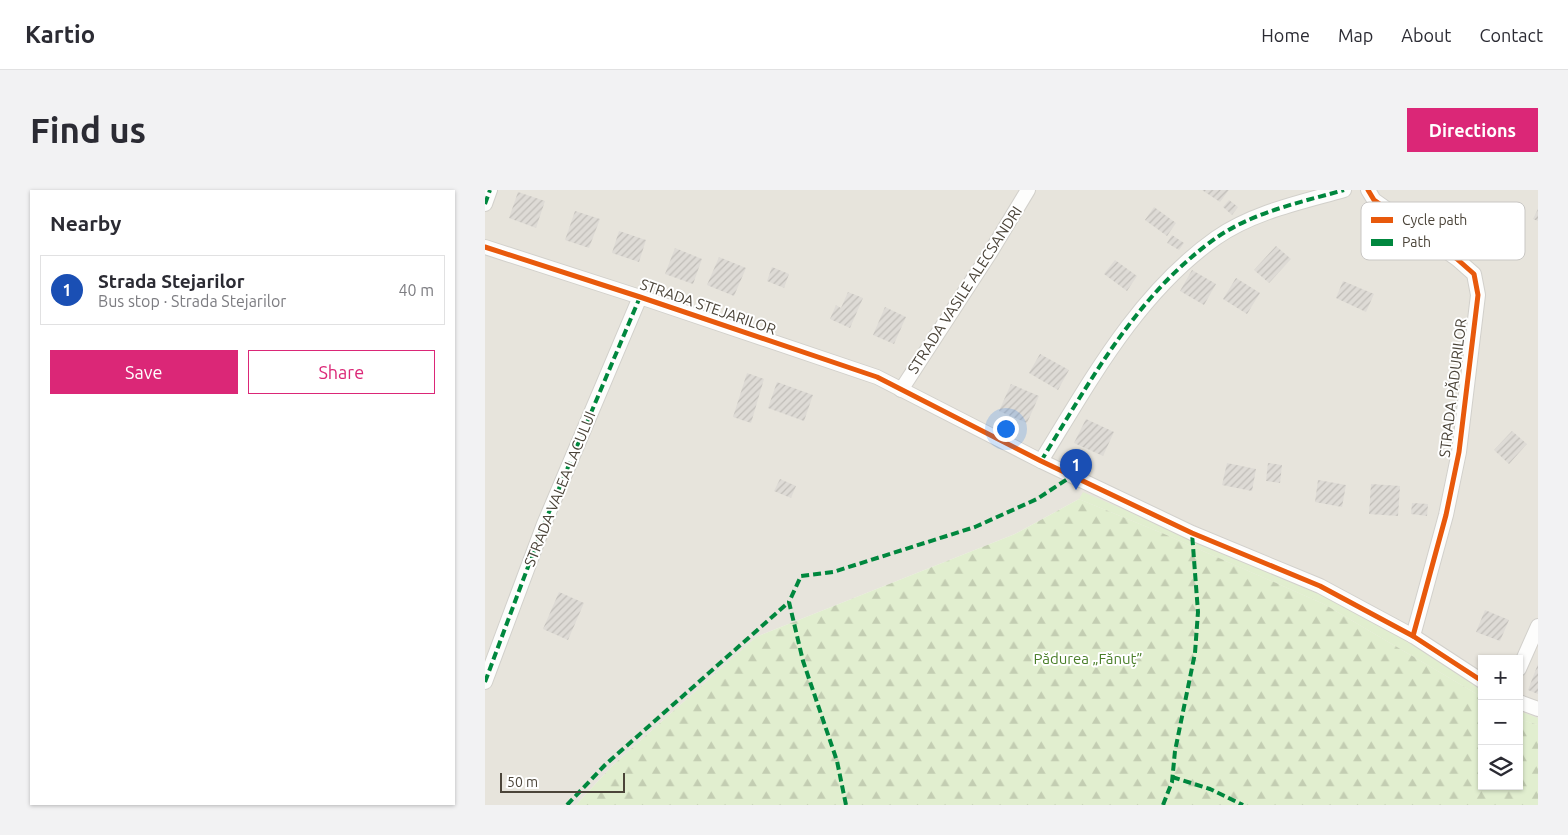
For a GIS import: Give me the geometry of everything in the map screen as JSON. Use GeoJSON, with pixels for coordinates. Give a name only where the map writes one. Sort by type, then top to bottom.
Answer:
{"type":"FeatureCollection","features":[{"type":"Feature","properties":{"kind":"street"},"geometry":{"type":"LineString","coordinates":[[485,204],[490,190]]}},
{"type":"Feature","properties":{"kind":"street","name":"STRADA VASILE ALECSANDRI"},"geometry":{"type":"LineString","coordinates":[[901,390],[990,253],[1028,190]]}},
{"type":"Feature","properties":{"kind":"street"},"geometry":{"type":"LineString","coordinates":[[1041,461],[1120,335],[1144,305],[1173,274],[1217,237],[1247,221],[1283,207],[1344,190]]}},
{"type":"Feature","properties":{"kind":"street","name":"STRADA PĂDURILOR"},"geometry":{"type":"LineString","coordinates":[[1368,190],[1376,202]]}},
{"type":"Feature","properties":{"kind":"street","name":"STRADA STEJARILOR"},"geometry":{"type":"LineString","coordinates":[[485,247],[877,377],[1041,461],[1192,533],[1320,586],[1413,636],[1478,678]]}},
{"type":"Feature","properties":{"kind":"street","name":"STRADA PĂDURILOR"},"geometry":{"type":"LineString","coordinates":[[1413,636],[1446,515],[1459,452],[1478,295],[1474,274],[1458,260]]}},
{"type":"Feature","properties":{"kind":"street","name":"STRADA VALEA LACULUI"},"geometry":{"type":"LineString","coordinates":[[485,682],[544,524],[640,297]]}},
{"type":"Feature","properties":{"kind":"street"},"geometry":{"type":"LineString","coordinates":[[1523,660],[1538,626]]}},
{"type":"Feature","properties":{"kind":"street"},"geometry":{"type":"LineString","coordinates":[[1523,703],[1538,709]]}},
{"type":"Feature","properties":{"kind":"shaded area"},"geometry":{"type":"Polygon","coordinates":[[[485,190],[1538,190],[1538,725],[1523,720],[1523,655],[1478,655],[1478,695],[1324,604],[1079,499],[1015,534],[756,637],[612,766],[576,805],[485,805],[485,190]]]}},
{"type":"Feature","properties":{"kind":"green space"},"geometry":{"type":"Polygon","coordinates":[[[1083,492],[1323,594],[1411,642],[1478,686],[1478,695],[1324,604],[1079,499],[1083,492]]]}},
{"type":"Feature","properties":{"kind":"green space","name":"Pădurea „Fănuț”"},"geometry":{"type":"Polygon","coordinates":[[[1079,499],[1324,604],[1478,695],[1478,790],[1523,790],[1523,720],[1538,725],[1538,805],[576,805],[612,766],[756,637],[1015,534],[1079,499]]]}},
{"type":"Feature","properties":{"kind":"green space"},"geometry":{"type":"Polygon","coordinates":[[[1523,712],[1538,718],[1538,725],[1523,720],[1523,712]]]}},
{"type":"Feature","properties":{"kind":"building"},"geometry":{"type":"Polygon","coordinates":[[[1202,190],[1229,190],[1220,202],[1202,190]]]}},
{"type":"Feature","properties":{"kind":"building"},"geometry":{"type":"Polygon","coordinates":[[[518,192],[545,201],[536,228],[509,218],[518,192]]]}},
{"type":"Feature","properties":{"kind":"building"},"geometry":{"type":"Polygon","coordinates":[[[1229,200],[1238,207],[1232,215],[1223,207],[1229,200]]]}},
{"type":"Feature","properties":{"kind":"building"},"geometry":{"type":"Polygon","coordinates":[[[1154,207],[1176,223],[1167,236],[1145,220],[1154,207]]]}},
{"type":"Feature","properties":{"kind":"building"},"geometry":{"type":"Polygon","coordinates":[[[1538,209],[1538,221],[1533,219],[1538,209]]]}},
{"type":"Feature","properties":{"kind":"building"},"geometry":{"type":"Polygon","coordinates":[[[575,211],[600,219],[589,248],[565,240],[575,211]]]}},
{"type":"Feature","properties":{"kind":"building"},"geometry":{"type":"Polygon","coordinates":[[[619,231],[646,240],[639,262],[612,253],[619,231]]]}},
{"type":"Feature","properties":{"kind":"building"},"geometry":{"type":"Polygon","coordinates":[[[1172,235],[1184,243],[1179,250],[1167,243],[1172,235]]]}},
{"type":"Feature","properties":{"kind":"building"},"geometry":{"type":"Polygon","coordinates":[[[1276,246],[1291,259],[1269,283],[1254,270],[1276,246]]]}},
{"type":"Feature","properties":{"kind":"building"},"geometry":{"type":"Polygon","coordinates":[[[675,248],[702,259],[693,284],[665,274],[675,248]]]}},
{"type":"Feature","properties":{"kind":"building"},"geometry":{"type":"Polygon","coordinates":[[[719,257],[746,268],[734,296],[707,285],[719,257]]]}},
{"type":"Feature","properties":{"kind":"building"},"geometry":{"type":"Polygon","coordinates":[[[1115,260],[1137,276],[1127,291],[1104,274],[1115,260]]]}},
{"type":"Feature","properties":{"kind":"building"},"geometry":{"type":"Polygon","coordinates":[[[772,267],[789,274],[784,288],[767,281],[772,267]]]}},
{"type":"Feature","properties":{"kind":"building"},"geometry":{"type":"Polygon","coordinates":[[[1192,270],[1216,284],[1204,305],[1180,291],[1192,270]]]}},
{"type":"Feature","properties":{"kind":"building"},"geometry":{"type":"Polygon","coordinates":[[[1236,278],[1260,293],[1247,314],[1223,299],[1236,278]]]}},
{"type":"Feature","properties":{"kind":"building"},"geometry":{"type":"Polygon","coordinates":[[[1343,281],[1374,294],[1366,312],[1336,298],[1343,281]]]}},
{"type":"Feature","properties":{"kind":"building"},"geometry":{"type":"Polygon","coordinates":[[[848,292],[863,298],[850,328],[830,319],[836,305],[841,308],[848,292]]]}},
{"type":"Feature","properties":{"kind":"building"},"geometry":{"type":"Polygon","coordinates":[[[885,307],[906,317],[894,344],[873,335],[885,307]]]}},
{"type":"Feature","properties":{"kind":"building"},"geometry":{"type":"Polygon","coordinates":[[[1040,354],[1069,370],[1058,390],[1029,373],[1040,354]]]}},
{"type":"Feature","properties":{"kind":"building"},"geometry":{"type":"Polygon","coordinates":[[[747,373],[764,379],[751,423],[733,417],[747,373]]]}},
{"type":"Feature","properties":{"kind":"building"},"geometry":{"type":"Polygon","coordinates":[[[777,382],[813,395],[804,421],[768,408],[777,382]]]}},
{"type":"Feature","properties":{"kind":"building"},"geometry":{"type":"Polygon","coordinates":[[[1011,384],[1039,396],[1027,423],[999,411],[1011,384]]]}},
{"type":"Feature","properties":{"kind":"building"},"geometry":{"type":"Polygon","coordinates":[[[1086,419],[1114,432],[1103,456],[1074,443],[1086,419]]]}},
{"type":"Feature","properties":{"kind":"building"},"geometry":{"type":"Polygon","coordinates":[[[1512,431],[1527,444],[1509,464],[1494,450],[1512,431]]]}},
{"type":"Feature","properties":{"kind":"building"},"geometry":{"type":"Polygon","coordinates":[[[1227,463],[1256,469],[1252,491],[1222,485],[1227,463]]]}},
{"type":"Feature","properties":{"kind":"building"},"geometry":{"type":"Polygon","coordinates":[[[1268,463],[1282,465],[1280,483],[1266,481],[1268,463]]]}},
{"type":"Feature","properties":{"kind":"building"},"geometry":{"type":"Polygon","coordinates":[[[780,479],[796,486],[791,498],[774,491],[780,479]]]}},
{"type":"Feature","properties":{"kind":"building"},"geometry":{"type":"Polygon","coordinates":[[[1318,480],[1346,485],[1342,507],[1315,502],[1318,480]]]}},
{"type":"Feature","properties":{"kind":"building"},"geometry":{"type":"Polygon","coordinates":[[[1371,484],[1400,486],[1398,516],[1369,514],[1371,484]]]}},
{"type":"Feature","properties":{"kind":"building"},"geometry":{"type":"Polygon","coordinates":[[[1412,503],[1428,504],[1427,516],[1411,514],[1412,503]]]}},
{"type":"Feature","properties":{"kind":"building"},"geometry":{"type":"Polygon","coordinates":[[[559,592],[584,603],[568,640],[543,629],[559,592]]]}},
{"type":"Feature","properties":{"kind":"building"},"geometry":{"type":"Polygon","coordinates":[[[1485,610],[1509,620],[1500,641],[1476,632],[1485,610]]]}},
{"type":"Feature","properties":{"kind":"building"},"geometry":{"type":"Polygon","coordinates":[[[1538,664],[1538,694],[1528,690],[1538,664]]]}},
{"type":"Feature","properties":{"kind":"marked path"},"geometry":{"type":"LineString","coordinates":[[485,204],[490,190]]}},
{"type":"Feature","properties":{"kind":"marked path"},"geometry":{"type":"LineString","coordinates":[[1041,461],[1078,400],[1118,340],[1162,285],[1188,260],[1216,238],[1246,221],[1278,209],[1344,190]]}},
{"type":"Feature","properties":{"kind":"marked path"},"geometry":{"type":"LineString","coordinates":[[485,682],[544,524],[640,297]]}},
{"type":"Feature","properties":{"kind":"marked path"},"geometry":{"type":"LineString","coordinates":[[846,805],[837,761],[803,661],[789,602],[801,576],[833,572],[975,527],[1037,499],[1072,476]]}},
{"type":"Feature","properties":{"kind":"marked path"},"geometry":{"type":"LineString","coordinates":[[1163,805],[1172,782],[1175,751],[1195,653],[1198,612],[1192,533]]}},
{"type":"Feature","properties":{"kind":"marked path"},"geometry":{"type":"LineString","coordinates":[[567,805],[605,765],[789,602]]}},
{"type":"Feature","properties":{"kind":"marked path"},"geometry":{"type":"LineString","coordinates":[[1172,777],[1210,789],[1243,805]]}},
{"type":"Feature","properties":{"kind":"cycle path"},"geometry":{"type":"LineString","coordinates":[[1368,190],[1377,202]]}},
{"type":"Feature","properties":{"kind":"cycle path"},"geometry":{"type":"LineString","coordinates":[[485,247],[877,377],[1041,461],[1192,533],[1320,586],[1413,636],[1478,678]]}},
{"type":"Feature","properties":{"kind":"cycle path"},"geometry":{"type":"LineString","coordinates":[[1413,636],[1446,515],[1459,452],[1478,295],[1474,274],[1458,260]]}},
{"type":"Feature","properties":{"kind":"place","name":"Strada Stejarilor"},"geometry":{"type":"Point","coordinates":[1076,490]}}]}
